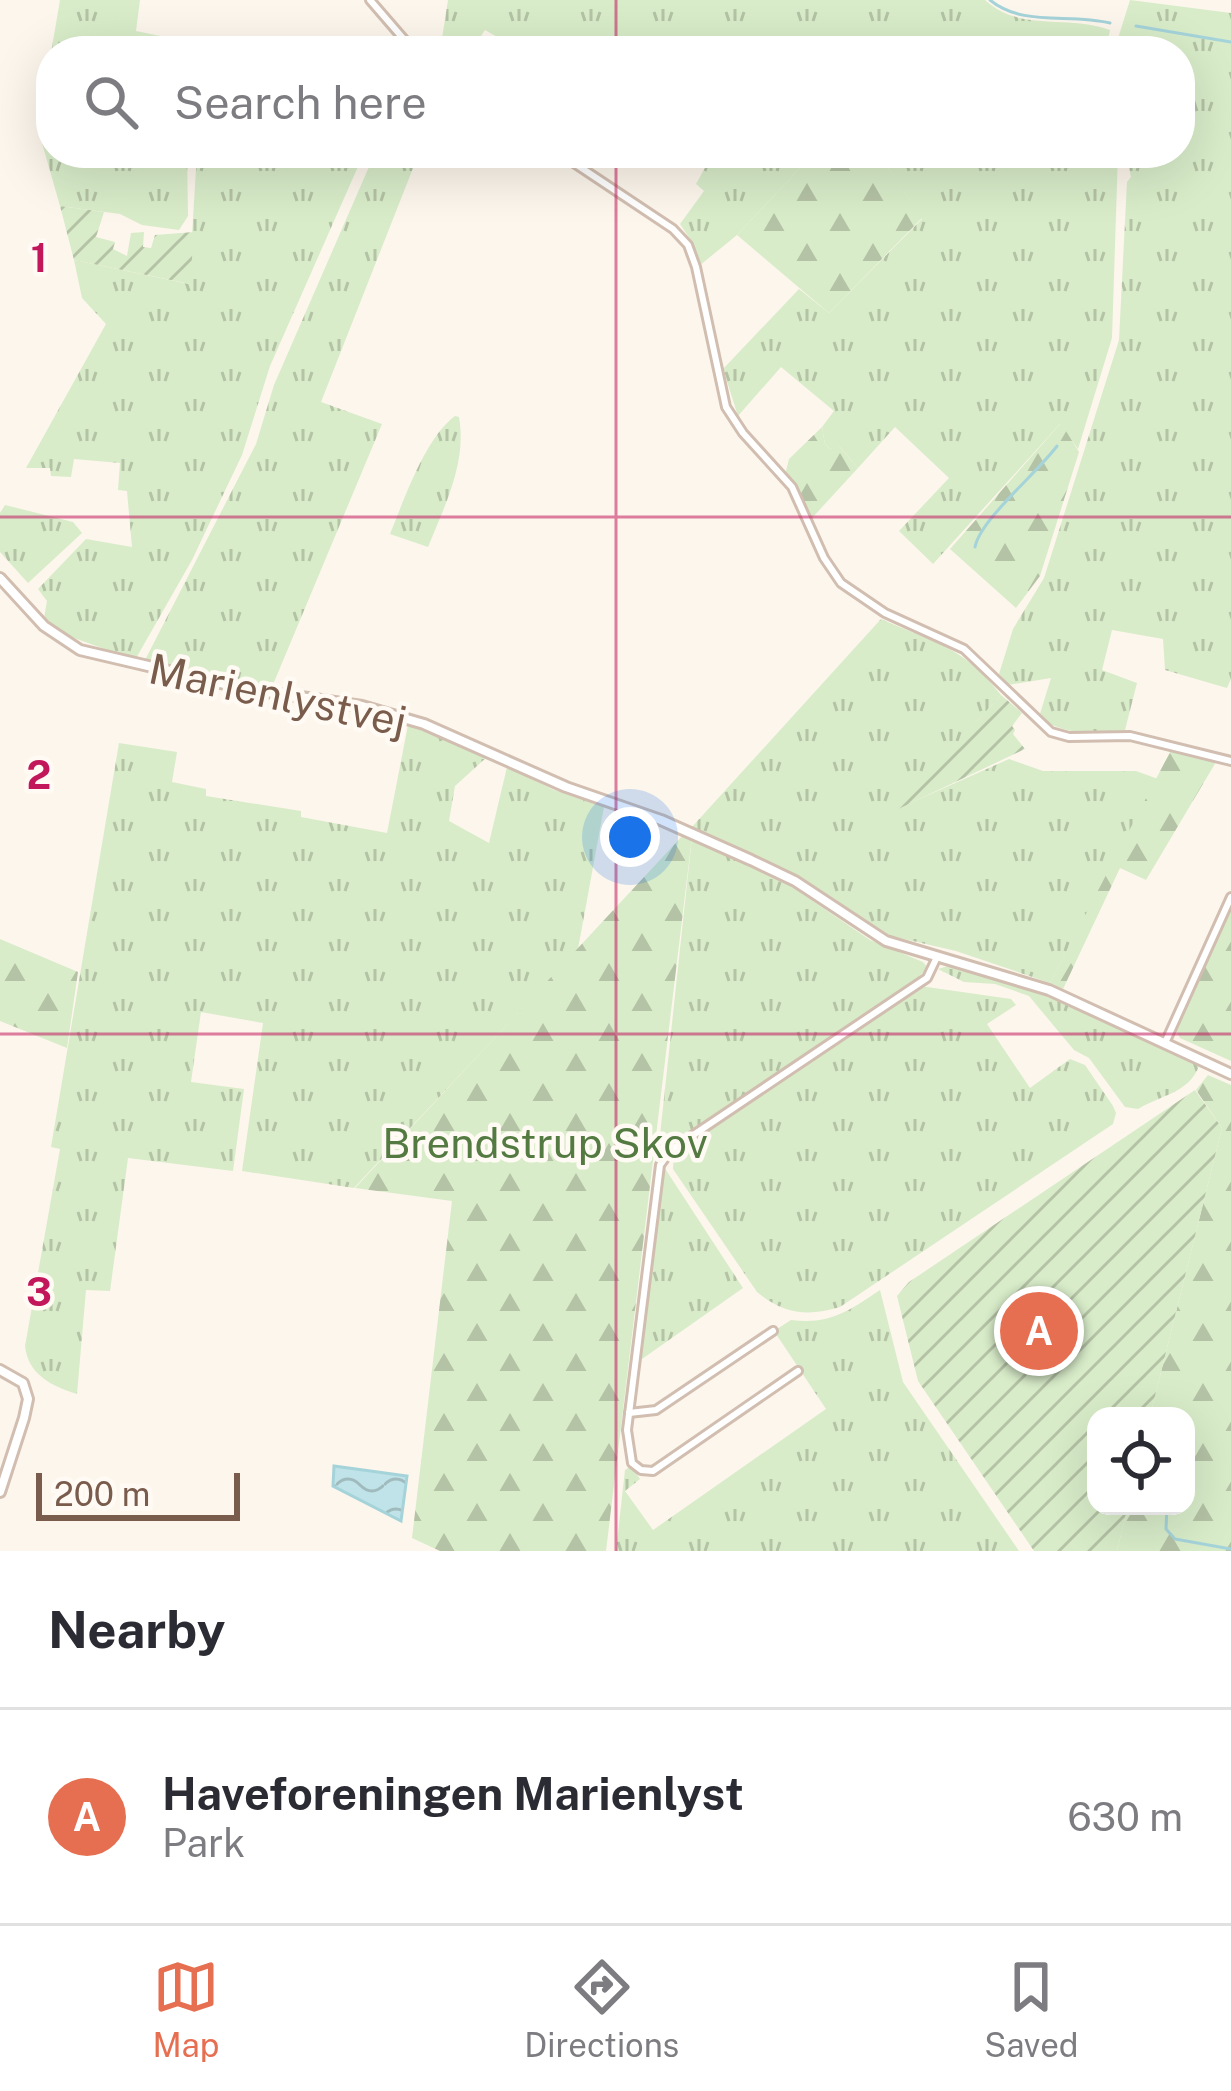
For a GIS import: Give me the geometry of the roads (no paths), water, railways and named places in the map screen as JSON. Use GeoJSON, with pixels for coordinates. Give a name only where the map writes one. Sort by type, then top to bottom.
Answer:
{"type":"FeatureCollection","features":[{"type":"Feature","properties":{"kind":"street"},"geometry":{"type":"LineString","coordinates":[[370,0],[402,36]]}},
{"type":"Feature","properties":{"kind":"street"},"geometry":{"type":"LineString","coordinates":[[582,168],[673,229],[688,245],[726,407],[792,487],[824,557],[850,592],[964,650],[1051,732],[1070,737],[1130,736],[1231,761]]}},
{"type":"Feature","properties":{"kind":"street","name":"Marienlystvej"},"geometry":{"type":"LineString","coordinates":[[0,578],[44,626],[80,650],[246,689],[362,706],[424,724],[566,788],[661,820],[751,860],[795,881],[886,941],[1015,977],[1231,1074]]}},
{"type":"Feature","properties":{"kind":"street"},"geometry":{"type":"LineString","coordinates":[[1165,1043],[1231,897]]}},
{"type":"Feature","properties":{"kind":"street"},"geometry":{"type":"LineString","coordinates":[[798,1371],[653,1471],[640,1470],[629,1456],[629,1413],[658,1174],[664,1157],[927,978],[937,957]]}},
{"type":"Feature","properties":{"kind":"street"},"geometry":{"type":"LineString","coordinates":[[629,1413],[656,1410],[773,1331]]}},
{"type":"Feature","properties":{"kind":"street"},"geometry":{"type":"LineString","coordinates":[[0,1370],[23,1383],[28,1399],[0,1492]]}},
{"type":"Feature","properties":{"kind":"water"},"geometry":{"type":"Polygon","coordinates":[[[334,1466],[407,1476],[401,1521],[333,1486],[334,1466]]]}},
{"type":"Feature","properties":{"kind":"waterway"},"geometry":{"type":"LineString","coordinates":[[990,0],[1031,17],[1110,23]]}},
{"type":"Feature","properties":{"kind":"waterway"},"geometry":{"type":"LineString","coordinates":[[1136,26],[1231,42]]}},
{"type":"Feature","properties":{"kind":"waterway"},"geometry":{"type":"LineString","coordinates":[[975,547],[998,510],[1057,446]]}},
{"type":"Feature","properties":{"kind":"waterway"},"geometry":{"type":"LineString","coordinates":[[1167,1515],[1166,1529],[1175,1539],[1231,1549]]}},
{"type":"Feature","properties":{"kind":"place","name":"Haveforeningen Marienlyst"},"geometry":{"type":"Point","coordinates":[1039,1331]}},
{"type":"Feature","properties":{"kind":"park label","name":"Brendstrup Skov"},"geometry":{"type":"Point","coordinates":[545,1143]}}]}
